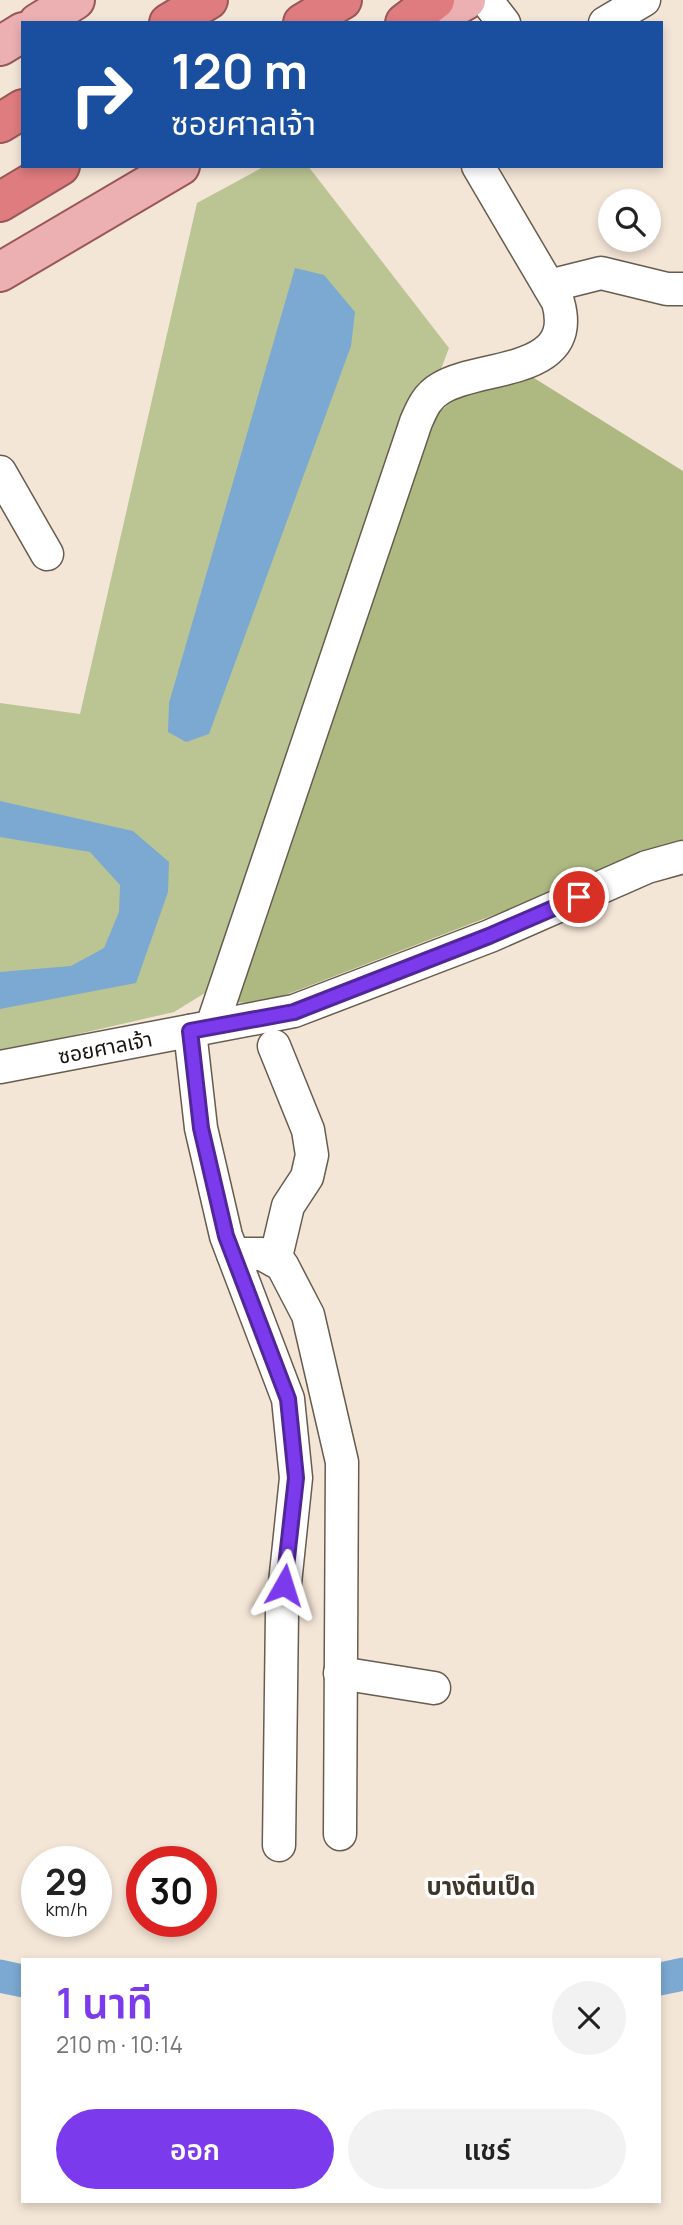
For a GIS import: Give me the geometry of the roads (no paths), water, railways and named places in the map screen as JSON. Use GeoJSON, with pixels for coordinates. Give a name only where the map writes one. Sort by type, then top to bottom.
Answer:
{"type":"FeatureCollection","features":[{"type":"Feature","properties":{"kind":"highway"},"geometry":{"type":"LineString","coordinates":[[172,21],[208,0]]}},
{"type":"Feature","properties":{"kind":"highway"},"geometry":{"type":"LineString","coordinates":[[306,21],[342,0]]}},
{"type":"Feature","properties":{"kind":"highway"},"geometry":{"type":"LineString","coordinates":[[408,21],[435,0]]}},
{"type":"Feature","properties":{"kind":"highway"},"geometry":{"type":"LineString","coordinates":[[0,123],[21,110]]}},
{"type":"Feature","properties":{"kind":"highway"},"geometry":{"type":"LineString","coordinates":[[0,202],[57,168]]}},
{"type":"Feature","properties":{"kind":"main road"},"geometry":{"type":"LineString","coordinates":[[41,21],[75,0]]}},
{"type":"Feature","properties":{"kind":"main road"},"geometry":{"type":"LineString","coordinates":[[429,21],[466,0]]}},
{"type":"Feature","properties":{"kind":"main road"},"geometry":{"type":"LineString","coordinates":[[0,46],[21,33]]}},
{"type":"Feature","properties":{"kind":"main road"},"geometry":{"type":"LineString","coordinates":[[0,272],[177,168]]}},
{"type":"Feature","properties":{"kind":"street"},"geometry":{"type":"LineString","coordinates":[[486,0],[502,21]]}},
{"type":"Feature","properties":{"kind":"street"},"geometry":{"type":"LineString","coordinates":[[607,21],[644,0]]}},
{"type":"Feature","properties":{"kind":"street"},"geometry":{"type":"LineString","coordinates":[[279,1845],[282,1612],[296,1478],[288,1399],[226,1236],[201,1128],[201,1029],[424,403],[441,387],[451,383],[532,360],[545,352],[561,329],[562,315],[558,302],[479,168]]}},
{"type":"Feature","properties":{"kind":"street"},"geometry":{"type":"LineString","coordinates":[[549,286],[601,273],[667,289],[683,289]]}},
{"type":"Feature","properties":{"kind":"street"},"geometry":{"type":"LineString","coordinates":[[0,472],[47,554]]}},
{"type":"Feature","properties":{"kind":"street","name":"ซอยศาลเจ้า"},"geometry":{"type":"LineString","coordinates":[[0,1067],[294,1012],[489,936],[647,866],[683,857]]}},
{"type":"Feature","properties":{"kind":"street"},"geometry":{"type":"LineString","coordinates":[[274,1046],[308,1130],[312,1155],[307,1177],[288,1206],[275,1261]]}},
{"type":"Feature","properties":{"kind":"street"},"geometry":{"type":"LineString","coordinates":[[233,1254],[262,1254],[282,1265],[308,1315],[342,1462],[340,1835]]}},
{"type":"Feature","properties":{"kind":"street"},"geometry":{"type":"LineString","coordinates":[[340,1673],[434,1688]]}},
{"type":"Feature","properties":{"kind":"water"},"geometry":{"type":"Polygon","coordinates":[[[295,268],[324,275],[355,312],[351,346],[209,734],[186,742],[168,732],[169,703],[295,268]]]}},
{"type":"Feature","properties":{"kind":"water"},"geometry":{"type":"Polygon","coordinates":[[[0,801],[133,831],[169,862],[168,892],[136,983],[0,1009],[0,972],[71,966],[104,948],[119,912],[120,885],[90,852],[0,837],[0,801]]]}},
{"type":"Feature","properties":{"kind":"waterway"},"geometry":{"type":"LineString","coordinates":[[661,1979],[683,1974]]}},
{"type":"Feature","properties":{"kind":"waterway"},"geometry":{"type":"LineString","coordinates":[[0,1976],[21,1981]]}},
{"type":"Feature","properties":{"kind":"district","name":"บางตีนเป็ด"},"geometry":{"type":"Point","coordinates":[481,1885]}}]}
